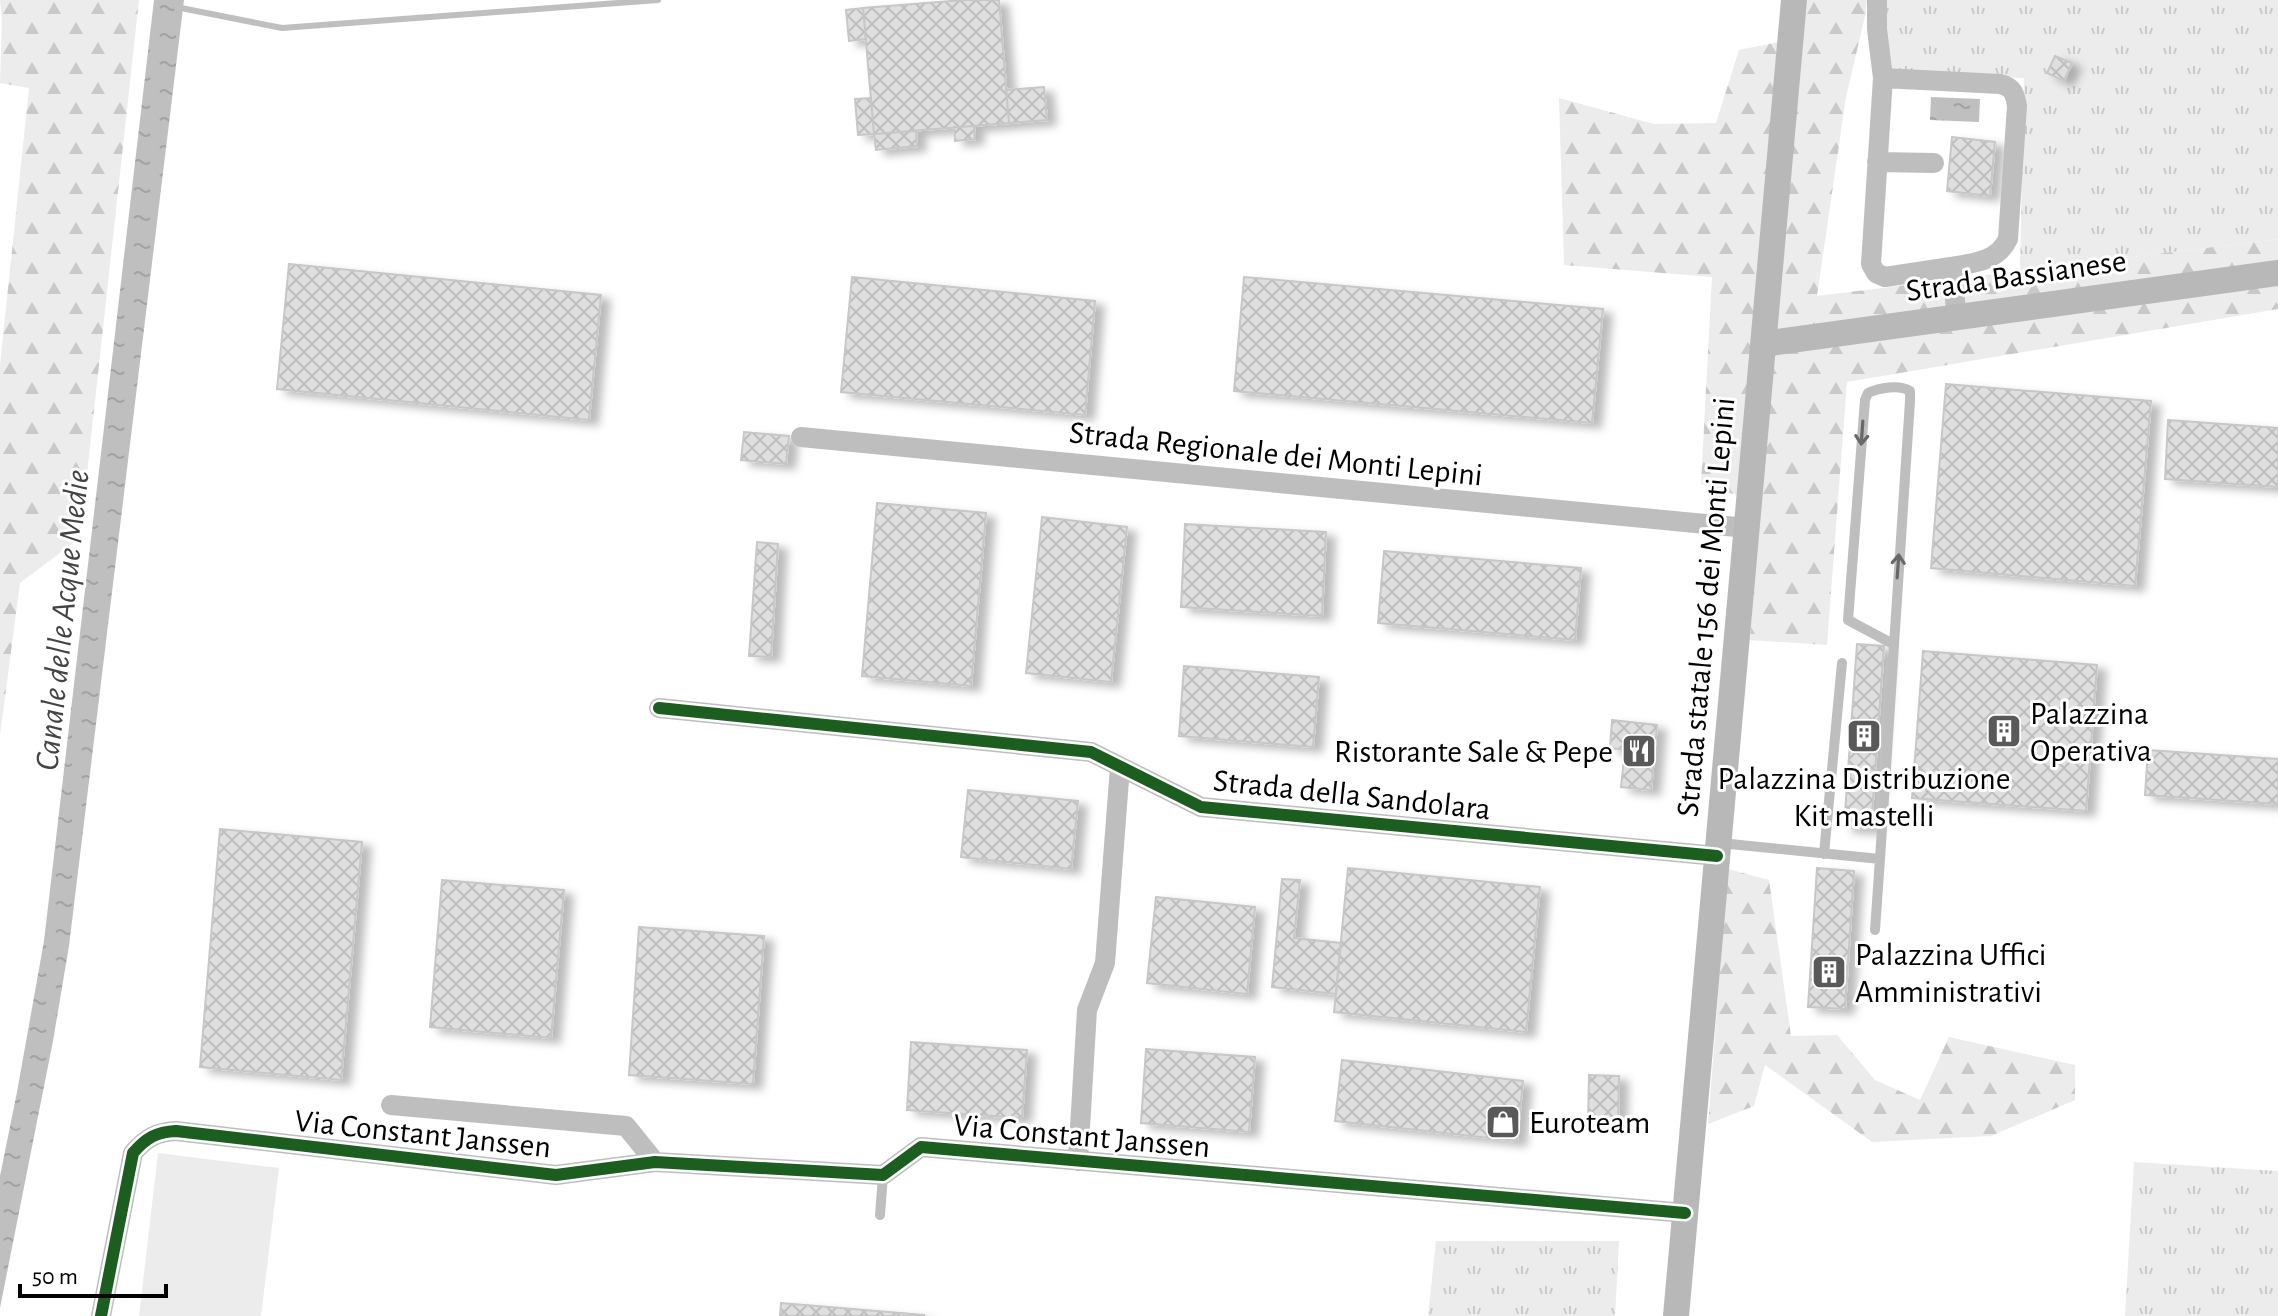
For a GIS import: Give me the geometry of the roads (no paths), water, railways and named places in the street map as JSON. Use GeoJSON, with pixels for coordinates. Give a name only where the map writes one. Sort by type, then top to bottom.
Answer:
{"type":"FeatureCollection","features":[{"type":"Feature","properties":{"kind":"main road","name":"Strada statale 156 dei Monti Lepini"},"geometry":{"type":"LineString","coordinates":[[1676,1316],[1794,0]]}},
{"type":"Feature","properties":{"kind":"main road","name":"Strada Bassianese"},"geometry":{"type":"LineString","coordinates":[[1763,344],[2278,273]]}},
{"type":"Feature","properties":{"kind":"street"},"geometry":{"type":"LineString","coordinates":[[1877,0],[1883,78],[1871,257],[1876,273],[1889,277],[1995,256],[2008,239],[2016,97],[2010,88],[2000,84],[1883,78]]}},
{"type":"Feature","properties":{"kind":"street"},"geometry":{"type":"LineString","coordinates":[[1877,162],[1934,163]]}},
{"type":"Feature","properties":{"kind":"street"},"geometry":{"type":"LineString","coordinates":[[1951,267],[1957,317]]}},
{"type":"Feature","properties":{"kind":"street","name":"Strada Regionale dei Monti Lepini"},"geometry":{"type":"LineString","coordinates":[[801,437],[1747,528]]}},
{"type":"Feature","properties":{"kind":"street","name":"Strada della Sandolara"},"geometry":{"type":"LineString","coordinates":[[659,708],[1091,752],[1201,807],[1718,849]]}},
{"type":"Feature","properties":{"kind":"street"},"geometry":{"type":"LineString","coordinates":[[1078,1161],[1087,1010],[1105,963],[1120,767]]}},
{"type":"Feature","properties":{"kind":"street"},"geometry":{"type":"LineString","coordinates":[[391,1105],[626,1126],[655,1162]]}},
{"type":"Feature","properties":{"kind":"street","name":"Via Constant Janssen"},"geometry":{"type":"LineString","coordinates":[[101,1316],[133,1153],[145,1139],[160,1132],[176,1131],[556,1175],[655,1162],[883,1175],[921,1147],[1685,1213]]}},
{"type":"Feature","properties":{"kind":"lane"},"geometry":{"type":"LineString","coordinates":[[1875,930],[1910,401],[1910,391],[1905,388],[1876,390],[1868,393],[1865,400],[1848,620],[1893,644]]}},
{"type":"Feature","properties":{"kind":"lane"},"geometry":{"type":"LineString","coordinates":[[1824,854],[1842,663]]}},
{"type":"Feature","properties":{"kind":"lane"},"geometry":{"type":"LineString","coordinates":[[1718,849],[1880,859]]}},
{"type":"Feature","properties":{"kind":"lane"},"geometry":{"type":"LineString","coordinates":[[880,1215],[883,1175]]}},
{"type":"Feature","properties":{"kind":"water"},"geometry":{"type":"Polygon","coordinates":[[[154,0],[184,0],[69,946],[0,1308],[0,1176],[44,941],[154,0]]]}},
{"type":"Feature","properties":{"kind":"water"},"geometry":{"type":"Polygon","coordinates":[[[1931,97],[1980,99],[1979,122],[1930,120],[1931,97]]]}},
{"type":"Feature","properties":{"kind":"waterway"},"geometry":{"type":"LineString","coordinates":[[176,7],[282,28],[658,0]]}},
{"type":"Feature","properties":{"kind":"place","name":"Palazzina Operativa"},"geometry":{"type":"Point","coordinates":[2004,731]}},
{"type":"Feature","properties":{"kind":"place","name":"Palazzina Distribuzione Kit mastelli"},"geometry":{"type":"Point","coordinates":[1864,736]}},
{"type":"Feature","properties":{"kind":"place","name":"Ristorante Sale & Pepe"},"geometry":{"type":"Point","coordinates":[1639,751]}},
{"type":"Feature","properties":{"kind":"place","name":"Palazzina Uffici Amministrativi"},"geometry":{"type":"Point","coordinates":[1829,972]}},
{"type":"Feature","properties":{"kind":"place","name":"Euroteam"},"geometry":{"type":"Point","coordinates":[1503,1122]}},
{"type":"Feature","properties":{"kind":"water label","name":"Canale delle Acque Medie"},"geometry":{"type":"Point","coordinates":[61,620]}}]}
